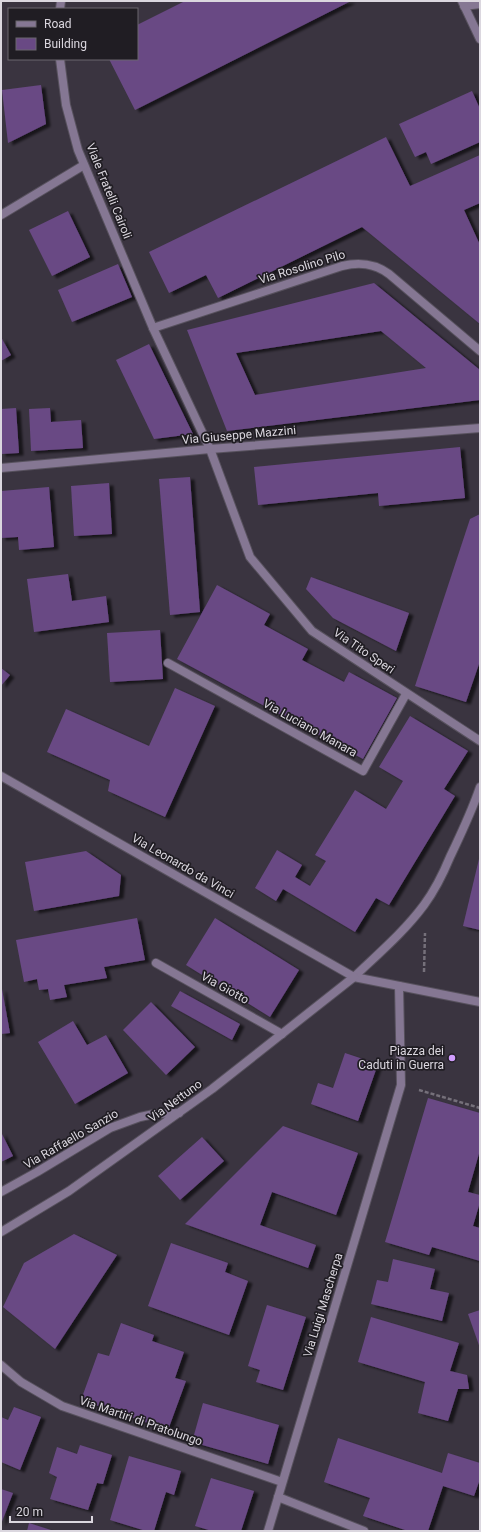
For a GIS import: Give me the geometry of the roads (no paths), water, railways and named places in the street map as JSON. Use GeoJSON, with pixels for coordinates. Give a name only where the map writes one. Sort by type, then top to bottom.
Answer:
{"type":"FeatureCollection","features":[{"type":"Feature","properties":{"kind":"street"},"geometry":{"type":"LineString","coordinates":[[480,4],[463,3],[480,39]]}},
{"type":"Feature","properties":{"kind":"street","name":"Viale Fratelli Cairoli"},"geometry":{"type":"LineString","coordinates":[[60,60],[70,122],[84,165],[153,328],[210,449]]}},
{"type":"Feature","properties":{"kind":"street"},"geometry":{"type":"LineString","coordinates":[[1,215],[84,165]]}},
{"type":"Feature","properties":{"kind":"street","name":"Via Rosolino Pilo"},"geometry":{"type":"LineString","coordinates":[[153,328],[342,266],[358,263],[375,266],[389,274],[480,351]]}},
{"type":"Feature","properties":{"kind":"street","name":"Via Giuseppe Mazzini"},"geometry":{"type":"LineString","coordinates":[[1,468],[210,449],[480,428]]}},
{"type":"Feature","properties":{"kind":"street","name":"Via Tito Speri"},"geometry":{"type":"LineString","coordinates":[[210,449],[250,557],[312,631],[406,694],[480,741]]}},
{"type":"Feature","properties":{"kind":"street","name":"Via Luciano Manara"},"geometry":{"type":"LineString","coordinates":[[168,663],[363,771],[406,694]]}},
{"type":"Feature","properties":{"kind":"street","name":"Via Leonardo da Vinci"},"geometry":{"type":"LineString","coordinates":[[1,776],[354,977]]}},
{"type":"Feature","properties":{"kind":"street","name":"Via Nettuno"},"geometry":{"type":"LineString","coordinates":[[1,1232],[69,1191],[179,1113],[212,1089],[354,977],[409,923],[431,895],[441,878],[463,830],[480,787]]}},
{"type":"Feature","properties":{"kind":"street","name":"Via Giotto"},"geometry":{"type":"LineString","coordinates":[[156,963],[282,1034]]}},
{"type":"Feature","properties":{"kind":"street"},"geometry":{"type":"LineString","coordinates":[[354,977],[480,1002]]}},
{"type":"Feature","properties":{"kind":"street","name":"Via Luigi Mascherpa"},"geometry":{"type":"LineString","coordinates":[[268,1531],[401,1085],[399,986]]}},
{"type":"Feature","properties":{"kind":"street","name":"Via Raffaello Sanzio"},"geometry":{"type":"LineString","coordinates":[[1,1192],[38,1172],[110,1128],[149,1115],[179,1113]]}},
{"type":"Feature","properties":{"kind":"street","name":"Via Martiri di Pratolungo"},"geometry":{"type":"LineString","coordinates":[[1,1365],[21,1382],[62,1406],[282,1482]]}},
{"type":"Feature","properties":{"kind":"street"},"geometry":{"type":"LineString","coordinates":[[278,1497],[364,1531]]}},
{"type":"Feature","properties":{"kind":"place","name":"Piazza dei Caduti in Guerra"},"geometry":{"type":"Point","coordinates":[452,1058]}}]}
